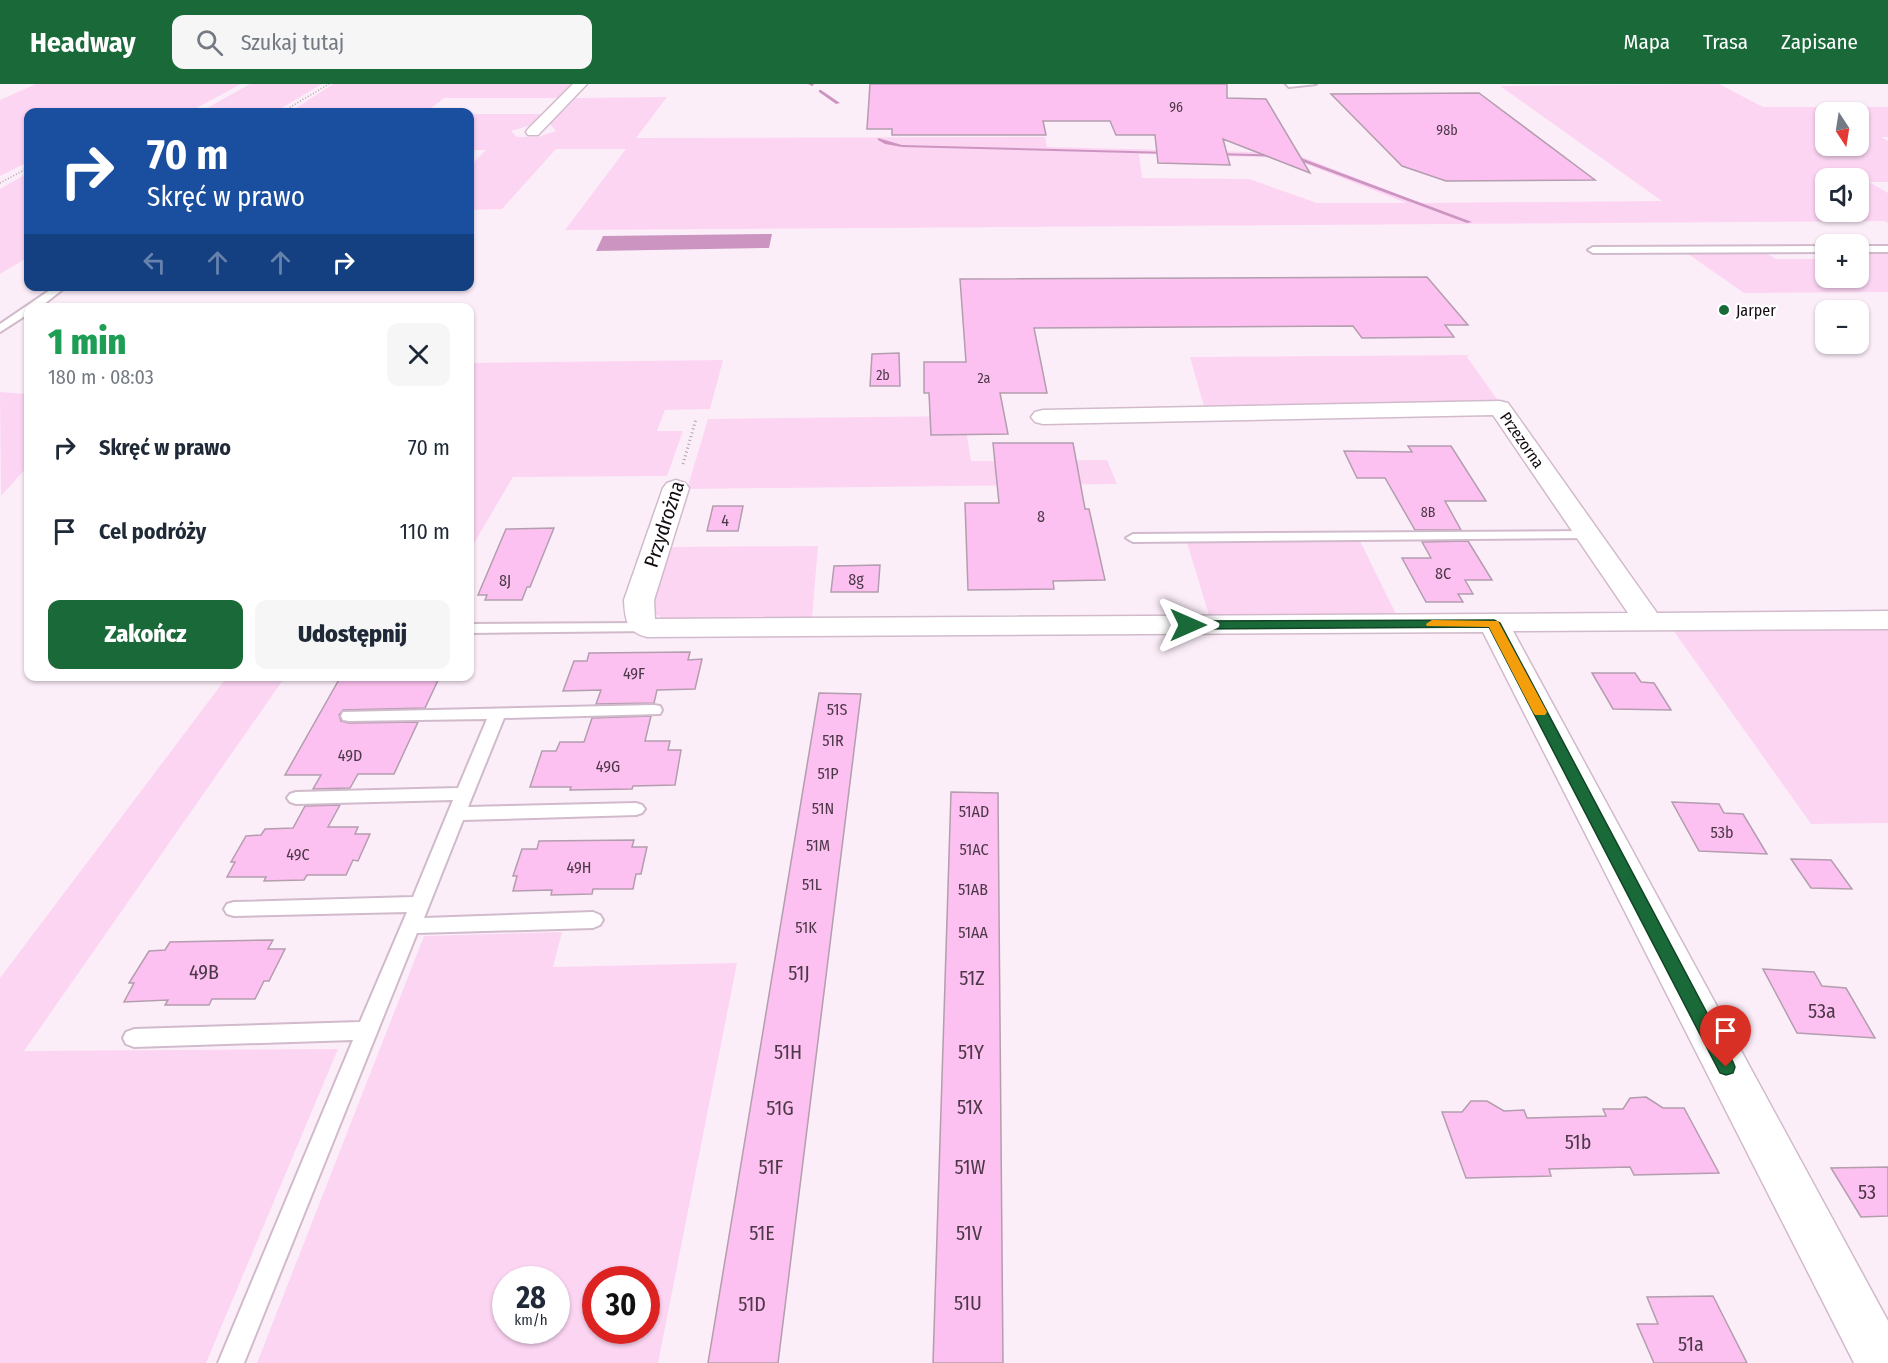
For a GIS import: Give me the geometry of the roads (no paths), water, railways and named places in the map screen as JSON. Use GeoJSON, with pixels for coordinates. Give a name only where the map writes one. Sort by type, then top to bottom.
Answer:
{"type":"FeatureCollection","features":[{"type":"Feature","properties":{"kind":"street"},"geometry":{"type":"LineString","coordinates":[[533,132],[580,84]]}},
{"type":"Feature","properties":{"kind":"street","name":"Przezorna"},"geometry":{"type":"LineString","coordinates":[[1043,417],[1500,408],[1649,622]]}},
{"type":"Feature","properties":{"kind":"street","name":"Przydrożna"},"geometry":{"type":"LineString","coordinates":[[646,628],[640,620],[639,600],[676,488]]}},
{"type":"Feature","properties":{"kind":"street"},"geometry":{"type":"LineString","coordinates":[[646,628],[1888,620]]}},
{"type":"Feature","properties":{"kind":"street"},"geometry":{"type":"LineString","coordinates":[[1494,623],[1882,1363]]}},
{"type":"Feature","properties":{"kind":"lane"},"geometry":{"type":"LineString","coordinates":[[1288,85],[1313,84]]}},
{"type":"Feature","properties":{"kind":"lane"},"geometry":{"type":"LineString","coordinates":[[1593,249],[1815,249]]}},
{"type":"Feature","properties":{"kind":"lane"},"geometry":{"type":"LineString","coordinates":[[1869,249],[1888,249]]}},
{"type":"Feature","properties":{"kind":"lane"},"geometry":{"type":"LineString","coordinates":[[39,303],[56,291]]}},
{"type":"Feature","properties":{"kind":"lane"},"geometry":{"type":"LineString","coordinates":[[0,329],[24,313]]}},
{"type":"Feature","properties":{"kind":"lane"},"geometry":{"type":"LineString","coordinates":[[1133,538],[1588,535]]}},
{"type":"Feature","properties":{"kind":"lane"},"geometry":{"type":"LineString","coordinates":[[474,629],[646,628]]}},
{"type":"Feature","properties":{"kind":"lane"},"geometry":{"type":"LineString","coordinates":[[349,716],[654,710]]}},
{"type":"Feature","properties":{"kind":"lane"},"geometry":{"type":"LineString","coordinates":[[231,1363],[498,713]]}},
{"type":"Feature","properties":{"kind":"lane"},"geometry":{"type":"LineString","coordinates":[[296,798],[464,794]]}},
{"type":"Feature","properties":{"kind":"lane"},"geometry":{"type":"LineString","coordinates":[[456,814],[636,809]]}},
{"type":"Feature","properties":{"kind":"lane"},"geometry":{"type":"LineString","coordinates":[[234,909],[419,904]]}},
{"type":"Feature","properties":{"kind":"lane"},"geometry":{"type":"LineString","coordinates":[[411,926],[593,920]]}},
{"type":"Feature","properties":{"kind":"lane"},"geometry":{"type":"LineString","coordinates":[[134,1038],[368,1031]]}},
{"type":"Feature","properties":{"kind":"waterway"},"geometry":{"type":"LineString","coordinates":[[820,91],[838,103]]}},
{"type":"Feature","properties":{"kind":"waterway"},"geometry":{"type":"LineString","coordinates":[[880,139],[902,146],[1169,153]]}},
{"type":"Feature","properties":{"kind":"waterway"},"geometry":{"type":"LineString","coordinates":[[1215,154],[1291,156],[1469,222]]}},
{"type":"Feature","properties":{"kind":"place","name":"Jarper"},"geometry":{"type":"Point","coordinates":[1724,310]}}]}
